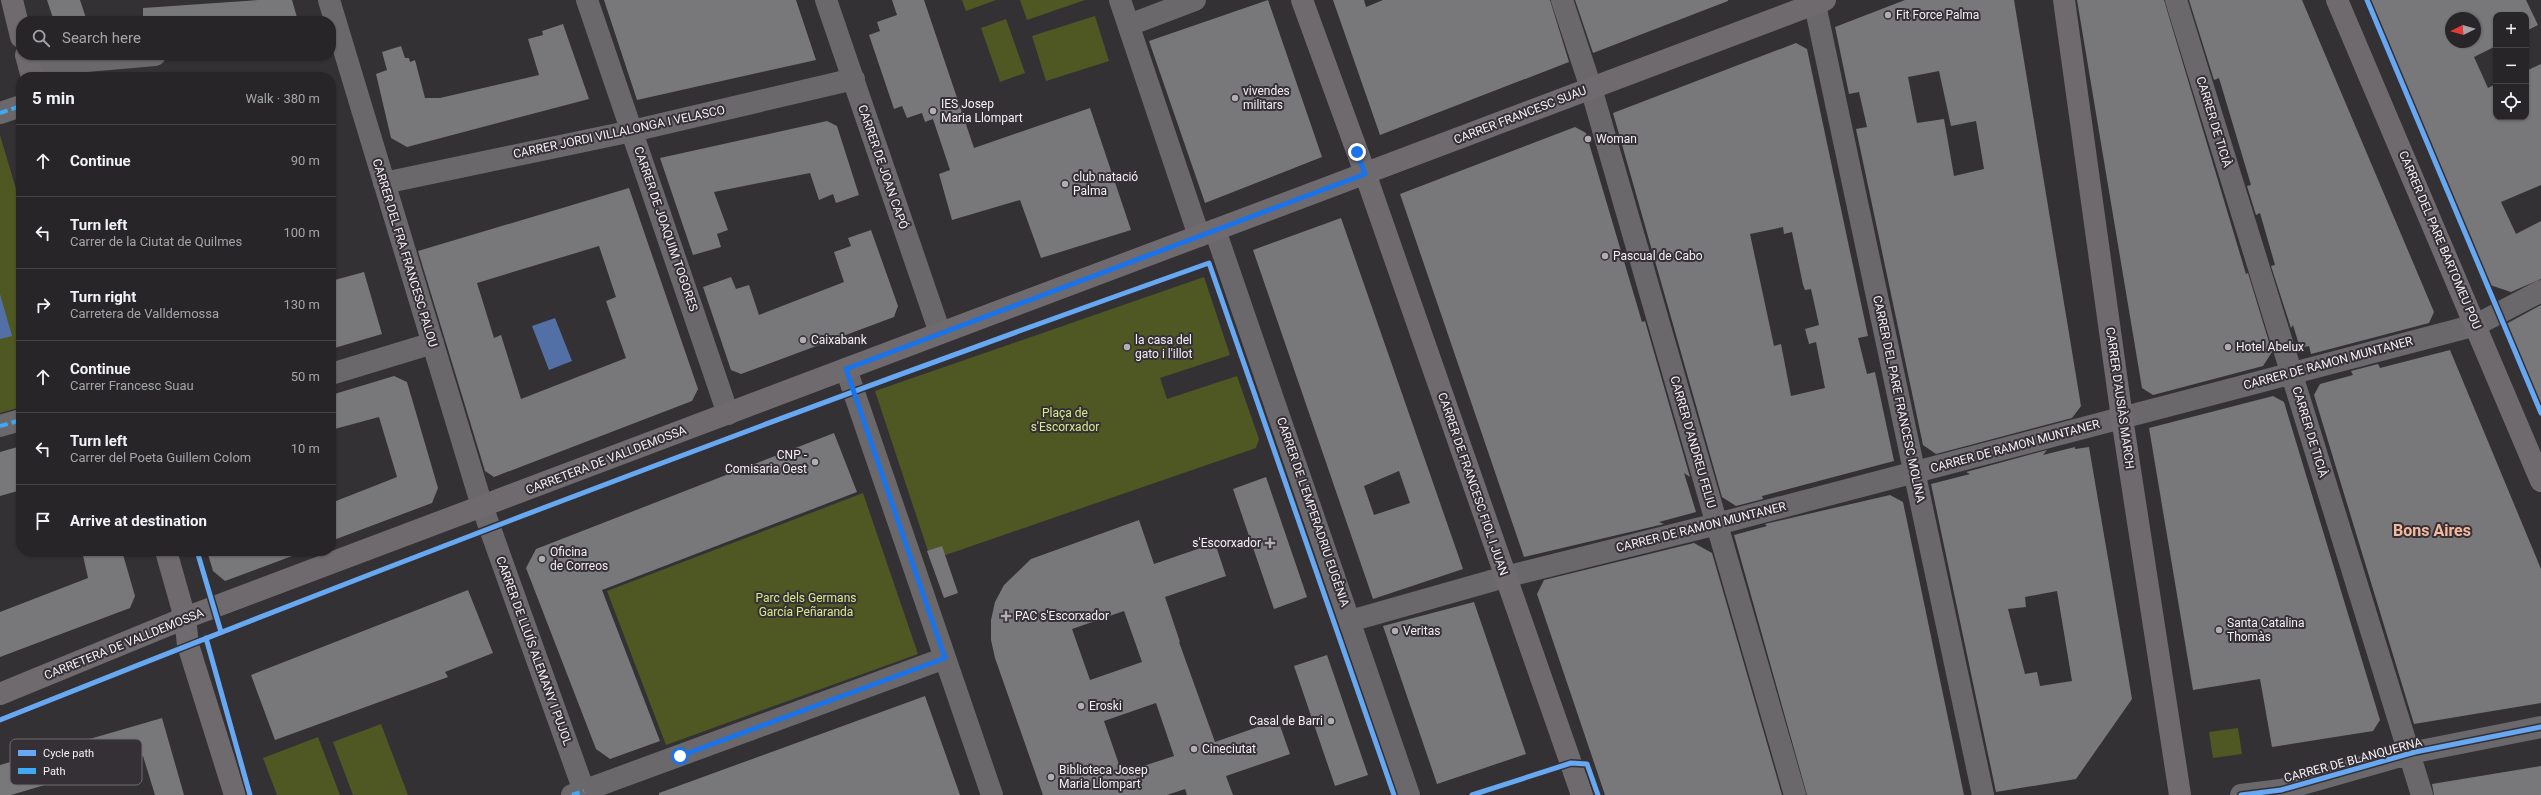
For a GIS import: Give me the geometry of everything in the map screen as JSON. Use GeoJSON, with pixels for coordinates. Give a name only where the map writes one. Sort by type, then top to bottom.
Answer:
{"type":"FeatureCollection","features":[{"type":"Feature","properties":{"kind":"street","name":"CARRER DEL FRA FRANCESC PALOU"},"geometry":{"type":"LineString","coordinates":[[329,0],[332,16]]}},
{"type":"Feature","properties":{"kind":"street","name":"CARRER DE JOAQUIM TOGORES"},"geometry":{"type":"LineString","coordinates":[[588,0],[728,414]]}},
{"type":"Feature","properties":{"kind":"street","name":"CARRER DE JOAN CAPÓ"},"geometry":{"type":"LineString","coordinates":[[826,0],[940,333]]}},
{"type":"Feature","properties":{"kind":"street","name":"CARRER DE L'EMPERADRIU EUGÈNIA"},"geometry":{"type":"LineString","coordinates":[[1120,0],[1350,621],[1409,795]]}},
{"type":"Feature","properties":{"kind":"street"},"geometry":{"type":"LineString","coordinates":[[1129,25],[1196,0]]}},
{"type":"Feature","properties":{"kind":"street","name":"CARRER DE FRANCESC FIOL I JUAN"},"geometry":{"type":"LineString","coordinates":[[1302,0],[1365,174],[1582,795]]}},
{"type":"Feature","properties":{"kind":"street","name":"CARRER D'ANDREU FELIU"},"geometry":{"type":"LineString","coordinates":[[1562,0],[1591,88],[1795,795]]}},
{"type":"Feature","properties":{"kind":"street","name":"CARRER D'AUSIÀS MARCH"},"geometry":{"type":"LineString","coordinates":[[2064,0],[2122,418],[2180,795]]}},
{"type":"Feature","properties":{"kind":"street","name":"CARRER DE TICIÀ"},"geometry":{"type":"LineString","coordinates":[[2176,0],[2422,795]]}},
{"type":"Feature","properties":{"kind":"street","name":"CARRER DEL PARE BARTOMEU POU"},"geometry":{"type":"LineString","coordinates":[[2337,0],[2541,481]]}},
{"type":"Feature","properties":{"kind":"street","name":"CARRER FRANCESC SUAU"},"geometry":{"type":"LineString","coordinates":[[1207,233],[1818,1]]}},
{"type":"Feature","properties":{"kind":"street","name":"CARRER DEL PARE FRANCESC MOLINA"},"geometry":{"type":"LineString","coordinates":[[1818,1],[1914,472],[1983,795]]}},
{"type":"Feature","properties":{"kind":"street"},"geometry":{"type":"LineString","coordinates":[[11,4],[16,20]]}},
{"type":"Feature","properties":{"kind":"street","name":"CARRER DEL FRA FRANCESC PALOU"},"geometry":{"type":"LineString","coordinates":[[336,40],[384,183],[482,506]]}},
{"type":"Feature","properties":{"kind":"street"},"geometry":{"type":"LineString","coordinates":[[29,66],[98,60]]}},
{"type":"Feature","properties":{"kind":"street","name":"CARRER JORDI VILLALONGA I VELASCO"},"geometry":{"type":"LineString","coordinates":[[384,183],[632,131],[854,79]]}},
{"type":"Feature","properties":{"kind":"street"},"geometry":{"type":"LineString","coordinates":[[0,112],[16,107]]}},
{"type":"Feature","properties":{"kind":"street","name":"CARRETERA DE VALLDEMOSSA"},"geometry":{"type":"LineString","coordinates":[[0,694],[185,618],[1207,233]]}},
{"type":"Feature","properties":{"kind":"street","name":"CARRER DE RAMON MUNTANER"},"geometry":{"type":"LineString","coordinates":[[1506,577],[1717,524],[2476,325],[2541,290]]}},
{"type":"Feature","properties":{"kind":"street"},"geometry":{"type":"LineString","coordinates":[[336,372],[433,343]]}},
{"type":"Feature","properties":{"kind":"street"},"geometry":{"type":"LineString","coordinates":[[846,369],[992,795]]}},
{"type":"Feature","properties":{"kind":"street"},"geometry":{"type":"LineString","coordinates":[[0,426],[16,421]]}},
{"type":"Feature","properties":{"kind":"street","name":"CARRER DE LLUÍS ALEMANY I PUJOL"},"geometry":{"type":"LineString","coordinates":[[482,506],[579,794]]}},
{"type":"Feature","properties":{"kind":"street"},"geometry":{"type":"LineString","coordinates":[[167,556],[185,618],[188,645],[235,795]]}},
{"type":"Feature","properties":{"kind":"street"},"geometry":{"type":"LineString","coordinates":[[1350,621],[1506,577]]}},
{"type":"Feature","properties":{"kind":"street"},"geometry":{"type":"LineString","coordinates":[[579,794],[945,658]]}},
{"type":"Feature","properties":{"kind":"street","name":"CARRER DE BLANQUERNA"},"geometry":{"type":"LineString","coordinates":[[2241,795],[2282,790],[2409,753],[2541,728]]}},
{"type":"Feature","properties":{"kind":"green space"},"geometry":{"type":"Polygon","coordinates":[[[962,0],[996,0],[966,11],[962,0]]]}},
{"type":"Feature","properties":{"kind":"green space"},"geometry":{"type":"Polygon","coordinates":[[[1020,0],[1085,0],[1027,20],[1020,0]]]}},
{"type":"Feature","properties":{"kind":"green space"},"geometry":{"type":"Polygon","coordinates":[[[1095,16],[1109,61],[1046,81],[1032,36],[1095,16]]]}},
{"type":"Feature","properties":{"kind":"green space"},"geometry":{"type":"Polygon","coordinates":[[[1006,19],[1025,73],[1000,82],[981,28],[1006,19]]]}},
{"type":"Feature","properties":{"kind":"green space"},"geometry":{"type":"Polygon","coordinates":[[[0,135],[16,189],[16,408],[0,413],[0,135]]]}},
{"type":"Feature","properties":{"kind":"green space","name":"Plaça de s'Escorxador"},"geometry":{"type":"Polygon","coordinates":[[[1204,277],[1230,355],[1160,378],[1167,399],[1237,376],[1259,439],[1256,448],[931,560],[875,391],[1204,277]]]}},
{"type":"Feature","properties":{"kind":"green space","name":"Parc dels Germans García Peñaranda"},"geometry":{"type":"Polygon","coordinates":[[[863,493],[918,654],[666,745],[607,591],[863,493]]]}},
{"type":"Feature","properties":{"kind":"green space"},"geometry":{"type":"Polygon","coordinates":[[[381,724],[408,795],[353,795],[333,742],[381,724]]]}},
{"type":"Feature","properties":{"kind":"green space"},"geometry":{"type":"Polygon","coordinates":[[[2238,728],[2242,754],[2213,758],[2209,732],[2238,728]]]}},
{"type":"Feature","properties":{"kind":"green space"},"geometry":{"type":"Polygon","coordinates":[[[318,737],[340,795],[277,795],[263,758],[318,737]]]}},
{"type":"Feature","properties":{"kind":"water"},"geometry":{"type":"Polygon","coordinates":[[[0,294],[12,336],[0,339],[0,294]]]}},
{"type":"Feature","properties":{"kind":"water"},"geometry":{"type":"Polygon","coordinates":[[[555,318],[572,361],[549,370],[532,326],[555,318]]]}},
{"type":"Feature","properties":{"kind":"building"},"geometry":{"type":"Polygon","coordinates":[[[47,0],[80,0],[85,16],[52,16],[47,0]]]}},
{"type":"Feature","properties":{"kind":"building"},"geometry":{"type":"Polygon","coordinates":[[[259,0],[292,0],[297,16],[143,16],[143,8],[259,0]]]}},
{"type":"Feature","properties":{"kind":"building"},"geometry":{"type":"Polygon","coordinates":[[[604,0],[796,0],[816,60],[637,100],[604,0]]]}},
{"type":"Feature","properties":{"kind":"building"},"geometry":{"type":"Polygon","coordinates":[[[892,0],[924,0],[974,148],[1090,108],[1131,230],[1041,258],[1020,200],[952,220],[939,174],[950,170],[933,119],[925,122],[922,113],[907,118],[902,106],[894,109],[869,35],[880,31],[877,22],[897,15],[892,0]]]}},
{"type":"Feature","properties":{"kind":"building","name":"vivendes militars"},"geometry":{"type":"Polygon","coordinates":[[[1268,0],[1322,157],[1205,203],[1149,41],[1268,0]]]}},
{"type":"Feature","properties":{"kind":"building"},"geometry":{"type":"Polygon","coordinates":[[[1333,0],[1364,0],[1366,7],[1383,0],[1550,0],[1569,62],[1380,135],[1333,0]]]}},
{"type":"Feature","properties":{"kind":"building"},"geometry":{"type":"Polygon","coordinates":[[[1575,0],[1728,0],[1728,1],[1593,53],[1575,0]]]}},
{"type":"Feature","properties":{"kind":"building"},"geometry":{"type":"Polygon","coordinates":[[[1905,0],[2014,0],[2081,406],[2072,418],[1936,454],[1923,445],[1856,129],[1867,127],[1859,92],[1849,94],[1835,27],[1905,0]],[[1939,71],[1908,77],[1917,123],[1944,119],[1954,176],[1984,169],[1976,121],[1951,126],[1939,71]]]}},
{"type":"Feature","properties":{"kind":"building"},"geometry":{"type":"Polygon","coordinates":[[[2077,0],[2164,0],[2246,274],[2248,273],[2272,352],[2263,366],[2153,395],[2142,388],[2077,0]]]}},
{"type":"Feature","properties":{"kind":"building"},"geometry":{"type":"Polygon","coordinates":[[[2189,0],[2302,0],[2434,312],[2429,323],[2311,354],[2309,346],[2300,348],[2293,325],[2291,328],[2271,266],[2275,265],[2260,213],[2256,215],[2247,186],[2251,185],[2219,78],[2214,80],[2189,0]]]}},
{"type":"Feature","properties":{"kind":"building"},"geometry":{"type":"Polygon","coordinates":[[[2370,0],[2526,0],[2538,25],[2529,30],[2529,12],[2493,12],[2493,48],[2474,57],[2488,88],[2493,86],[2493,120],[2529,120],[2529,70],[2541,64],[2541,185],[2501,202],[2516,234],[2541,221],[2541,279],[2511,292],[2490,285],[2370,0]]]}},
{"type":"Feature","properties":{"kind":"building"},"geometry":{"type":"Polygon","coordinates":[[[563,24],[589,99],[407,147],[391,138],[376,74],[387,70],[382,52],[401,46],[405,58],[409,58],[410,62],[415,60],[425,98],[440,98],[539,75],[528,39],[543,35],[542,31],[563,24]]]}},
{"type":"Feature","properties":{"kind":"building"},"geometry":{"type":"Polygon","coordinates":[[[1796,43],[1807,49],[1868,336],[1858,338],[1867,374],[1875,372],[1894,461],[1762,496],[1763,499],[1736,506],[1722,497],[1613,113],[1796,43]],[[1783,227],[1750,234],[1774,346],[1781,344],[1791,396],[1825,388],[1816,342],[1809,344],[1805,329],[1819,325],[1811,289],[1805,290],[1803,285],[1792,232],[1784,234],[1783,227]]]}},
{"type":"Feature","properties":{"kind":"building"},"geometry":{"type":"Polygon","coordinates":[[[827,121],[837,126],[859,195],[836,203],[833,194],[819,200],[810,173],[714,192],[728,230],[717,234],[721,247],[693,255],[660,158],[827,121]]]}},
{"type":"Feature","properties":{"kind":"building"},"geometry":{"type":"Polygon","coordinates":[[[1575,127],[1586,133],[1642,322],[1645,321],[1690,477],[1684,473],[1696,512],[1659,522],[1664,524],[1524,557],[1400,194],[1575,127]]]}},
{"type":"Feature","properties":{"kind":"building"},"geometry":{"type":"Polygon","coordinates":[[[629,188],[698,389],[692,401],[494,477],[485,471],[418,251],[629,188]],[[599,246],[477,283],[494,338],[501,335],[521,399],[626,358],[606,301],[616,297],[599,246]]]}},
{"type":"Feature","properties":{"kind":"building"},"geometry":{"type":"Polygon","coordinates":[[[1341,218],[1463,569],[1373,599],[1253,250],[1341,218]],[[1399,471],[1364,486],[1374,515],[1410,503],[1399,471]]]}},
{"type":"Feature","properties":{"kind":"building"},"geometry":{"type":"Polygon","coordinates":[[[871,230],[898,306],[894,317],[741,374],[731,370],[703,287],[731,277],[736,289],[749,285],[759,315],[844,282],[834,252],[851,246],[848,238],[871,230]]]}},
{"type":"Feature","properties":{"kind":"building"},"geometry":{"type":"Polygon","coordinates":[[[364,272],[382,334],[336,348],[336,280],[364,272]]]}},
{"type":"Feature","properties":{"kind":"building"},"geometry":{"type":"Polygon","coordinates":[[[2541,305],[2541,407],[2506,324],[2541,305]]]}},
{"type":"Feature","properties":{"kind":"building"},"geometry":{"type":"Polygon","coordinates":[[[2450,350],[2541,569],[2541,703],[2414,724],[2314,395],[2320,384],[2353,375],[2351,371],[2378,364],[2380,368],[2450,350]]]}},
{"type":"Feature","properties":{"kind":"building"},"geometry":{"type":"Polygon","coordinates":[[[394,376],[407,382],[438,488],[432,503],[336,539],[336,501],[397,477],[379,417],[336,429],[336,393],[394,376]]]}},
{"type":"Feature","properties":{"kind":"building"},"geometry":{"type":"Polygon","coordinates":[[[2273,396],[2284,402],[2380,720],[2373,731],[2272,747],[2260,679],[2193,690],[2149,428],[2273,396]]]}},
{"type":"Feature","properties":{"kind":"building"},"geometry":{"type":"Polygon","coordinates":[[[834,433],[857,492],[602,590],[660,741],[610,759],[596,749],[526,568],[536,549],[834,433]]]}},
{"type":"Feature","properties":{"kind":"building"},"geometry":{"type":"Polygon","coordinates":[[[16,447],[16,491],[0,496],[0,452],[16,447]]]}},
{"type":"Feature","properties":{"kind":"building"},"geometry":{"type":"Polygon","coordinates":[[[2075,447],[2075,449],[2089,447],[2132,699],[2076,779],[1996,792],[1931,484],[1970,474],[1966,472],[2047,450],[2043,455],[2075,447]],[[2057,591],[2025,597],[2026,607],[2008,609],[2025,674],[2037,672],[2040,686],[2072,681],[2057,591]]]}},
{"type":"Feature","properties":{"kind":"building","name":"s'Escorxador"},"geometry":{"type":"Polygon","coordinates":[[[1266,477],[1307,597],[1274,609],[1233,489],[1266,477]]]}},
{"type":"Feature","properties":{"kind":"building"},"geometry":{"type":"Polygon","coordinates":[[[1890,495],[1903,502],[1964,795],[1807,795],[1734,535],[1767,526],[1765,524],[1890,495]]]}},
{"type":"Feature","properties":{"kind":"building"},"geometry":{"type":"Polygon","coordinates":[[[1139,520],[1154,564],[1215,543],[1226,576],[1165,597],[1179,642],[1215,742],[1278,720],[1290,754],[1226,776],[1233,795],[1187,795],[1185,789],[1167,795],[1043,795],[995,658],[991,640],[991,620],[995,602],[1004,585],[1031,559],[1139,520]],[[1124,611],[1072,629],[1090,680],[1142,662],[1124,611]],[[1156,703],[1104,721],[1122,773],[1174,756],[1156,703]]]}},
{"type":"Feature","properties":{"kind":"building"},"geometry":{"type":"Polygon","coordinates":[[[1694,543],[1712,553],[1782,795],[1605,795],[1537,594],[1544,580],[1694,543]]]}},
{"type":"Feature","properties":{"kind":"building"},"geometry":{"type":"Polygon","coordinates":[[[942,546],[958,593],[944,598],[927,551],[942,546]]]}},
{"type":"Feature","properties":{"kind":"building"},"geometry":{"type":"Polygon","coordinates":[[[83,556],[123,556],[135,596],[130,608],[0,657],[0,612],[88,578],[83,556]]]}},
{"type":"Feature","properties":{"kind":"building"},"geometry":{"type":"Polygon","coordinates":[[[208,556],[292,556],[225,581],[213,571],[208,556]]]}},
{"type":"Feature","properties":{"kind":"building"},"geometry":{"type":"Polygon","coordinates":[[[468,590],[493,653],[445,672],[448,677],[275,740],[251,675],[468,590]]]}},
{"type":"Feature","properties":{"kind":"building"},"geometry":{"type":"Polygon","coordinates":[[[1474,602],[1526,754],[1437,784],[1383,626],[1474,602]]]}},
{"type":"Feature","properties":{"kind":"building","name":"Casal de Barri"},"geometry":{"type":"Polygon","coordinates":[[[1327,655],[1368,775],[1335,786],[1294,666],[1327,655]]]}},
{"type":"Feature","properties":{"kind":"building"},"geometry":{"type":"Polygon","coordinates":[[[925,696],[960,795],[659,795],[659,793],[925,696]]]}},
{"type":"Feature","properties":{"kind":"building"},"geometry":{"type":"Polygon","coordinates":[[[162,718],[184,795],[155,795],[142,756],[142,739],[90,739],[162,718]]]}},
{"type":"Feature","properties":{"kind":"building"},"geometry":{"type":"Polygon","coordinates":[[[10,762],[10,785],[45,785],[11,795],[0,795],[0,765],[10,762]]]}},
{"type":"Feature","properties":{"kind":"building"},"geometry":{"type":"Polygon","coordinates":[[[2541,766],[2541,795],[2434,795],[2432,784],[2541,766]]]}},
{"type":"Feature","properties":{"kind":"marked path"},"geometry":{"type":"LineString","coordinates":[[0,113],[16,108]]}},
{"type":"Feature","properties":{"kind":"marked path"},"geometry":{"type":"LineString","coordinates":[[0,426],[16,421]]}},
{"type":"Feature","properties":{"kind":"marked path"},"geometry":{"type":"LineString","coordinates":[[572,795],[584,791]]}},
{"type":"Feature","properties":{"kind":"cycle path"},"geometry":{"type":"LineString","coordinates":[[2367,0],[2541,413]]}},
{"type":"Feature","properties":{"kind":"cycle path"},"geometry":{"type":"LineString","coordinates":[[0,720],[451,543],[905,373],[1209,263],[1394,795]]}},
{"type":"Feature","properties":{"kind":"cycle path"},"geometry":{"type":"LineString","coordinates":[[198,556],[221,632]]}},
{"type":"Feature","properties":{"kind":"cycle path"},"geometry":{"type":"LineString","coordinates":[[206,638],[250,795]]}},
{"type":"Feature","properties":{"kind":"cycle path"},"geometry":{"type":"LineString","coordinates":[[2241,795],[2281,790],[2415,752],[2541,727]]}},
{"type":"Feature","properties":{"kind":"cycle path"},"geometry":{"type":"LineString","coordinates":[[1472,795],[1571,763],[1587,764],[1598,795]]}},
{"type":"Feature","properties":{"kind":"place","name":"Fit Force Palma"},"geometry":{"type":"Point","coordinates":[1888,15]}},
{"type":"Feature","properties":{"kind":"place","name":"vivendes militars"},"geometry":{"type":"Point","coordinates":[1235,98]}},
{"type":"Feature","properties":{"kind":"place","name":"IES Josep Maria Llompart"},"geometry":{"type":"Point","coordinates":[933,111]}},
{"type":"Feature","properties":{"kind":"place","name":"Woman"},"geometry":{"type":"Point","coordinates":[1588,139]}},
{"type":"Feature","properties":{"kind":"place","name":"club natació Palma"},"geometry":{"type":"Point","coordinates":[1065,184]}},
{"type":"Feature","properties":{"kind":"place","name":"Pascual de Cabo"},"geometry":{"type":"Point","coordinates":[1605,256]}},
{"type":"Feature","properties":{"kind":"place","name":"Caixabank"},"geometry":{"type":"Point","coordinates":[803,340]}},
{"type":"Feature","properties":{"kind":"place","name":"la casa del gato i l'illot"},"geometry":{"type":"Point","coordinates":[1127,347]}},
{"type":"Feature","properties":{"kind":"place","name":"Hotel Abelux"},"geometry":{"type":"Point","coordinates":[2228,347]}},
{"type":"Feature","properties":{"kind":"place","name":"CNP - Comisaria Oest"},"geometry":{"type":"Point","coordinates":[815,462]}},
{"type":"Feature","properties":{"kind":"place","name":"s'Escorxador"},"geometry":{"type":"Point","coordinates":[1270,543]}},
{"type":"Feature","properties":{"kind":"place","name":"Oficina de Correos"},"geometry":{"type":"Point","coordinates":[542,559]}},
{"type":"Feature","properties":{"kind":"place","name":"PAC s'Escorxador"},"geometry":{"type":"Point","coordinates":[1006,616]}},
{"type":"Feature","properties":{"kind":"place","name":"Santa Catalina Thomàs"},"geometry":{"type":"Point","coordinates":[2219,630]}},
{"type":"Feature","properties":{"kind":"place","name":"Veritas"},"geometry":{"type":"Point","coordinates":[1395,631]}},
{"type":"Feature","properties":{"kind":"place","name":"Eroski"},"geometry":{"type":"Point","coordinates":[1081,706]}},
{"type":"Feature","properties":{"kind":"place","name":"Casal de Barri"},"geometry":{"type":"Point","coordinates":[1331,721]}},
{"type":"Feature","properties":{"kind":"place","name":"Cineciutat"},"geometry":{"type":"Point","coordinates":[1194,749]}},
{"type":"Feature","properties":{"kind":"place","name":"Biblioteca Josep Maria Llompart"},"geometry":{"type":"Point","coordinates":[1051,777]}},
{"type":"Feature","properties":{"kind":"district","name":"Bons Aires"},"geometry":{"type":"Point","coordinates":[2432,530]}},
{"type":"Feature","properties":{"kind":"route"},"geometry":{"type":"LineString","coordinates":[[680,756],[945,658],[846,369],[1365,174],[1357,152]]}}]}
